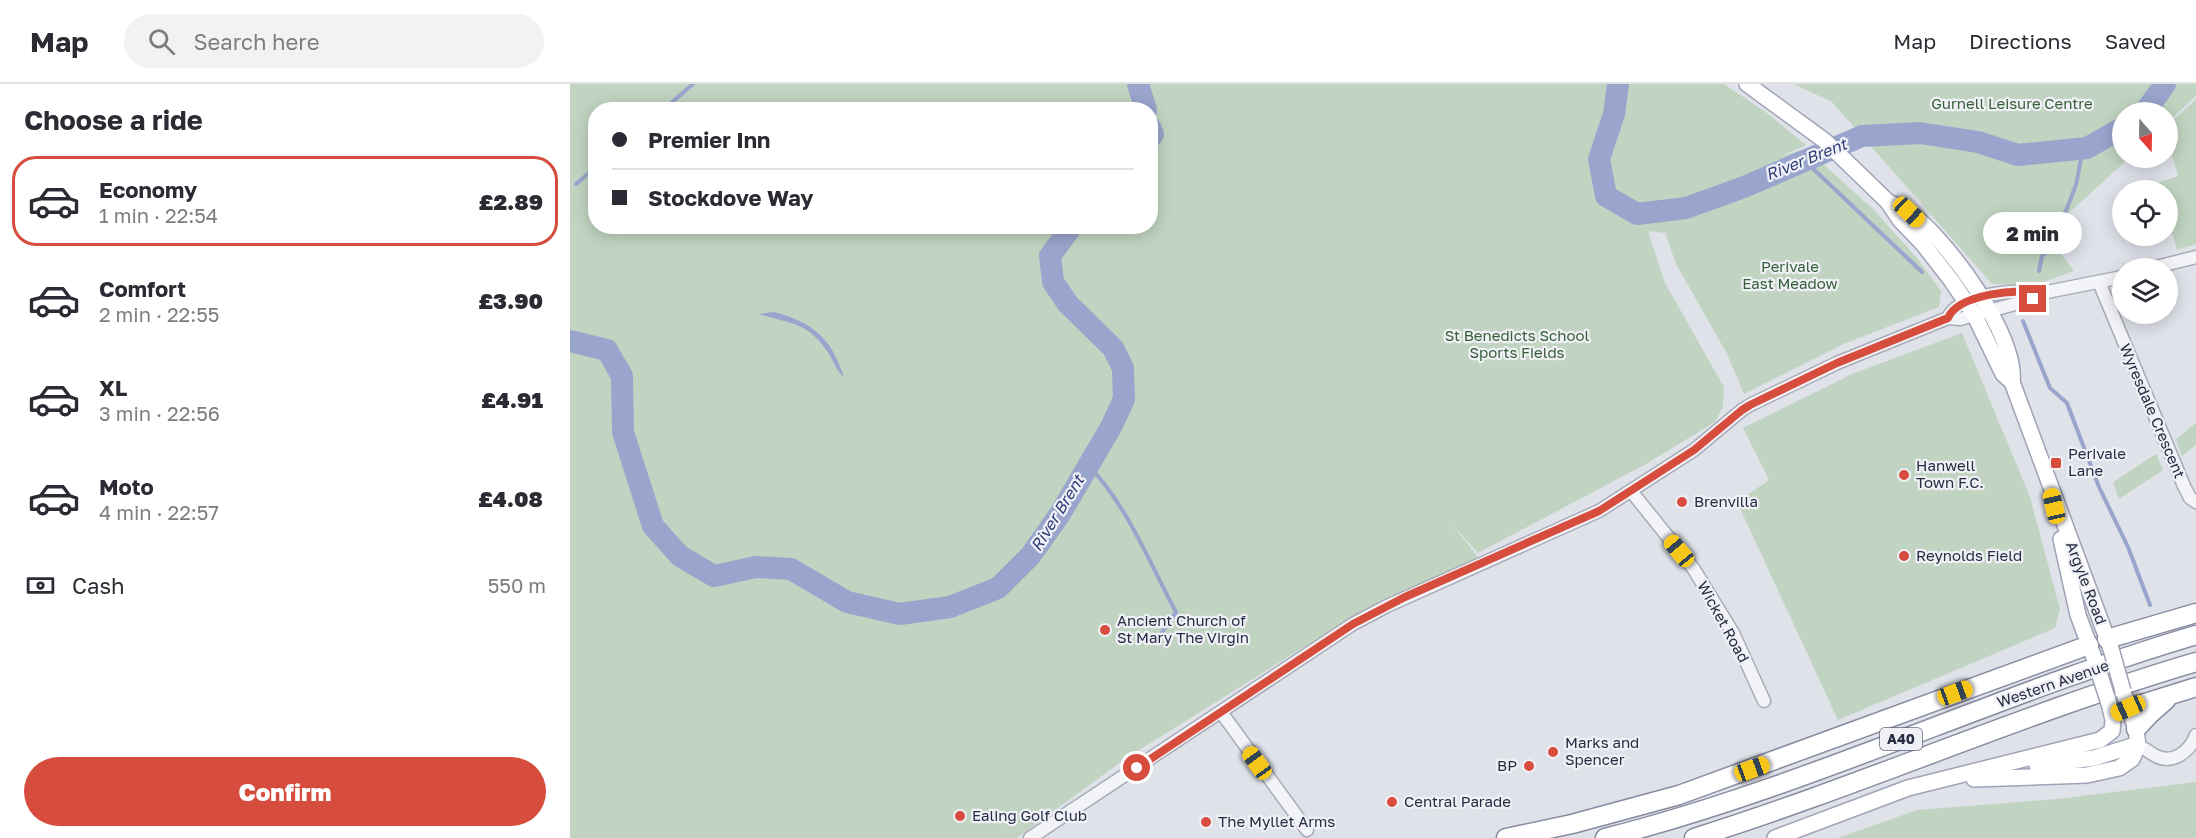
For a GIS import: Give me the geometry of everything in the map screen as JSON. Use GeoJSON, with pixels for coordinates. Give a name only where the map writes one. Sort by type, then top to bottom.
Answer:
{"type":"FeatureCollection","features":[{"type":"Feature","properties":{"kind":"highway"},"geometry":{"type":"LineString","coordinates":[[2109,644],[2196,614]]}},
{"type":"Feature","properties":{"kind":"highway","name":"Western Avenue"},"geometry":{"type":"LineString","coordinates":[[1605,838],[1652,826],[1748,795],[2032,690],[2196,635]]}},
{"type":"Feature","properties":{"kind":"highway","name":"A40"},"geometry":{"type":"LineString","coordinates":[[1506,838],[1572,824],[1679,795],[2091,650]]}},
{"type":"Feature","properties":{"kind":"highway","name":"Western Avenue"},"geometry":{"type":"LineString","coordinates":[[1694,838],[1754,819],[2040,714],[2196,662]]}},
{"type":"Feature","properties":{"kind":"highway"},"geometry":{"type":"LineString","coordinates":[[2120,708],[2172,696],[2196,687]]}},
{"type":"Feature","properties":{"kind":"highway"},"geometry":{"type":"LineString","coordinates":[[2137,738],[2150,714],[2172,696]]}},
{"type":"Feature","properties":{"kind":"main road","name":"Argyle Road"},"geometry":{"type":"LineString","coordinates":[[1747,84],[1825,141],[1888,202],[1900,220],[1923,244],[1970,308],[2003,374],[2012,382],[2109,644],[2120,708]]}},
{"type":"Feature","properties":{"kind":"main road","name":"Argyle Road"},"geometry":{"type":"LineString","coordinates":[[1888,202],[1909,212],[1934,235],[1985,303],[1999,329],[2014,369],[2012,382]]}},
{"type":"Feature","properties":{"kind":"main road","name":"Argyle Road"},"geometry":{"type":"LineString","coordinates":[[2049,484],[2078,615],[2091,650],[2120,708]]}},
{"type":"Feature","properties":{"kind":"main road"},"geometry":{"type":"LineString","coordinates":[[2091,650],[2109,644]]}},
{"type":"Feature","properties":{"kind":"main road"},"geometry":{"type":"LineString","coordinates":[[1941,781],[2087,776],[2105,773],[2132,759],[2137,738],[2120,708]]}},
{"type":"Feature","properties":{"kind":"main road"},"geometry":{"type":"LineString","coordinates":[[1775,838],[1908,788],[2100,740],[2112,731],[2120,708]]}},
{"type":"Feature","properties":{"kind":"main road"},"geometry":{"type":"LineString","coordinates":[[1992,768],[2079,761],[2132,746],[2137,738]]}},
{"type":"Feature","properties":{"kind":"street"},"geometry":{"type":"LineString","coordinates":[[2178,262],[2196,257]]}},
{"type":"Feature","properties":{"kind":"street"},"geometry":{"type":"LineString","coordinates":[[1030,838],[1353,624],[1443,580],[1599,511],[1694,450],[1750,405],[1837,363],[1948,318],[1955,307],[1970,308],[2030,290],[2042,293],[2112,279]]}},
{"type":"Feature","properties":{"kind":"street","name":"Wyresdale Crescent"},"geometry":{"type":"LineString","coordinates":[[2099,282],[2184,486],[2190,498],[2196,502]]}},
{"type":"Feature","properties":{"kind":"street","name":"Wicket Road"},"geometry":{"type":"LineString","coordinates":[[1631,491],[1693,568],[1733,633],[1764,700]]}},
{"type":"Feature","properties":{"kind":"street"},"geometry":{"type":"LineString","coordinates":[[2172,696],[2190,694],[2196,696]]}},
{"type":"Feature","properties":{"kind":"street"},"geometry":{"type":"LineString","coordinates":[[1221,712],[1307,830]]}},
{"type":"Feature","properties":{"kind":"street"},"geometry":{"type":"LineString","coordinates":[[2137,738],[2156,756],[2175,757],[2191,747],[2196,735]]}},
{"type":"Feature","properties":{"kind":"green space"},"geometry":{"type":"Polygon","coordinates":[[[570,84],[1724,84],[1767,113],[1806,145],[1780,157],[1801,150],[1818,165],[1822,163],[1873,209],[1916,257],[1941,291],[1939,307],[1846,343],[1744,394],[1727,354],[1676,264],[1665,233],[1648,231],[1665,283],[1724,387],[1723,406],[1715,422],[1646,464],[1478,553],[1450,522],[1478,557],[1307,645],[1125,759],[1017,838],[570,838],[570,84]]]}},
{"type":"Feature","properties":{"kind":"green space","name":"Gurnell Leisure Centre"},"geometry":{"type":"Polygon","coordinates":[[[1794,84],[2196,84],[2196,96],[2178,113],[2178,102],[2112,102],[2112,168],[2118,168],[2046,234],[2074,271],[2035,285],[1992,284],[1832,102],[1794,84]]]}},
{"type":"Feature","properties":{"kind":"green space"},"geometry":{"type":"Polygon","coordinates":[[[2196,99],[2196,244],[2177,250],[2178,180],[2166,180],[2178,176],[2176,168],[2178,168],[2178,116],[2196,99]]]}},
{"type":"Feature","properties":{"kind":"green space","name":"Reynolds Field"},"geometry":{"type":"Polygon","coordinates":[[[1962,333],[2030,497],[2060,609],[2055,628],[1838,720],[1737,502],[1769,480],[1743,428],[1852,374],[1962,333]]]}},
{"type":"Feature","properties":{"kind":"green space"},"geometry":{"type":"Polygon","coordinates":[[[2196,423],[2196,445],[2182,456],[2176,439],[2196,423]]]}},
{"type":"Feature","properties":{"kind":"green space"},"geometry":{"type":"Polygon","coordinates":[[[2156,454],[2163,470],[2119,499],[2113,482],[2156,454]]]}},
{"type":"Feature","properties":{"kind":"green space"},"geometry":{"type":"Polygon","coordinates":[[[2196,782],[2196,838],[1838,838],[1917,810],[2057,799],[2196,782]]]}},
{"type":"Feature","properties":{"kind":"water"},"geometry":{"type":"Polygon","coordinates":[[[774,312],[800,321],[819,334],[833,352],[844,377],[822,344],[806,330],[759,314],[774,312]]]}},
{"type":"Feature","properties":{"kind":"waterway"},"geometry":{"type":"LineString","coordinates":[[672,102],[693,84]]}},
{"type":"Feature","properties":{"kind":"waterway","name":"River Brent"},"geometry":{"type":"LineString","coordinates":[[1138,84],[1144,102]]}},
{"type":"Feature","properties":{"kind":"waterway","name":"River Brent"},"geometry":{"type":"LineString","coordinates":[[1618,84],[1614,114],[1599,159],[1606,196],[1637,214],[1686,208],[1744,187],[1862,136],[1920,133],[1978,142],[2018,155],[2087,148],[2112,134]]}},
{"type":"Feature","properties":{"kind":"waterway","name":"River Brent"},"geometry":{"type":"LineString","coordinates":[[2152,102],[2165,84]]}},
{"type":"Feature","properties":{"kind":"waterway"},"geometry":{"type":"LineString","coordinates":[[2039,271],[2042,256],[2055,246],[2061,235],[2065,213],[2076,185],[2083,148]]}},
{"type":"Feature","properties":{"kind":"waterway"},"geometry":{"type":"LineString","coordinates":[[1805,161],[1922,272]]}},
{"type":"Feature","properties":{"kind":"waterway"},"geometry":{"type":"LineString","coordinates":[[576,184],[588,174]]}},
{"type":"Feature","properties":{"kind":"waterway","name":"River Brent"},"geometry":{"type":"LineString","coordinates":[[570,341],[607,350],[622,376],[623,432],[653,526],[680,556],[714,576],[756,567],[791,569],[847,602],[900,614],[950,607],[998,588],[1031,555],[1060,514],[1111,427],[1124,399],[1123,368],[1113,348],[1068,304],[1053,282],[1050,256],[1066,234]]}},
{"type":"Feature","properties":{"kind":"waterway"},"geometry":{"type":"LineString","coordinates":[[2023,321],[2050,388],[2067,403],[2099,487],[2128,547],[2150,605]]}},
{"type":"Feature","properties":{"kind":"waterway"},"geometry":{"type":"LineString","coordinates":[[1089,466],[1127,517],[1176,612],[1158,638]]}},
{"type":"Feature","properties":{"kind":"place","name":"Perivale Lane"},"geometry":{"type":"Point","coordinates":[2056,463]}},
{"type":"Feature","properties":{"kind":"place","name":"Hanwell Town F.C."},"geometry":{"type":"Point","coordinates":[1904,475]}},
{"type":"Feature","properties":{"kind":"place","name":"Brenvilla"},"geometry":{"type":"Point","coordinates":[1682,502]}},
{"type":"Feature","properties":{"kind":"place","name":"Reynolds Field"},"geometry":{"type":"Point","coordinates":[1904,556]}},
{"type":"Feature","properties":{"kind":"place","name":"Ancient Church of St Mary The Virgin"},"geometry":{"type":"Point","coordinates":[1105,630]}},
{"type":"Feature","properties":{"kind":"place","name":"Marks and Spencer"},"geometry":{"type":"Point","coordinates":[1553,752]}},
{"type":"Feature","properties":{"kind":"place","name":"BP"},"geometry":{"type":"Point","coordinates":[1529,766]}},
{"type":"Feature","properties":{"kind":"place","name":"Central Parade"},"geometry":{"type":"Point","coordinates":[1392,802]}},
{"type":"Feature","properties":{"kind":"place","name":"Ealing Golf Club"},"geometry":{"type":"Point","coordinates":[960,816]}},
{"type":"Feature","properties":{"kind":"place","name":"The Myllet Arms"},"geometry":{"type":"Point","coordinates":[1206,822]}},
{"type":"Feature","properties":{"kind":"route"},"geometry":{"type":"LineString","coordinates":[[1137,768],[1353,624],[1405,597],[1599,511],[1694,450],[1750,405],[1837,363],[1948,318],[1955,307],[1966,302],[2012,292],[2030,290],[2042,293],[2033,299]]}},
{"type":"Feature","properties":{"kind":"park label","name":"Perivale East Meadow"},"geometry":{"type":"Point","coordinates":[1790,276]}},
{"type":"Feature","properties":{"kind":"park label","name":"St Benedicts School Sports Fields"},"geometry":{"type":"Point","coordinates":[1517,344]}}]}
